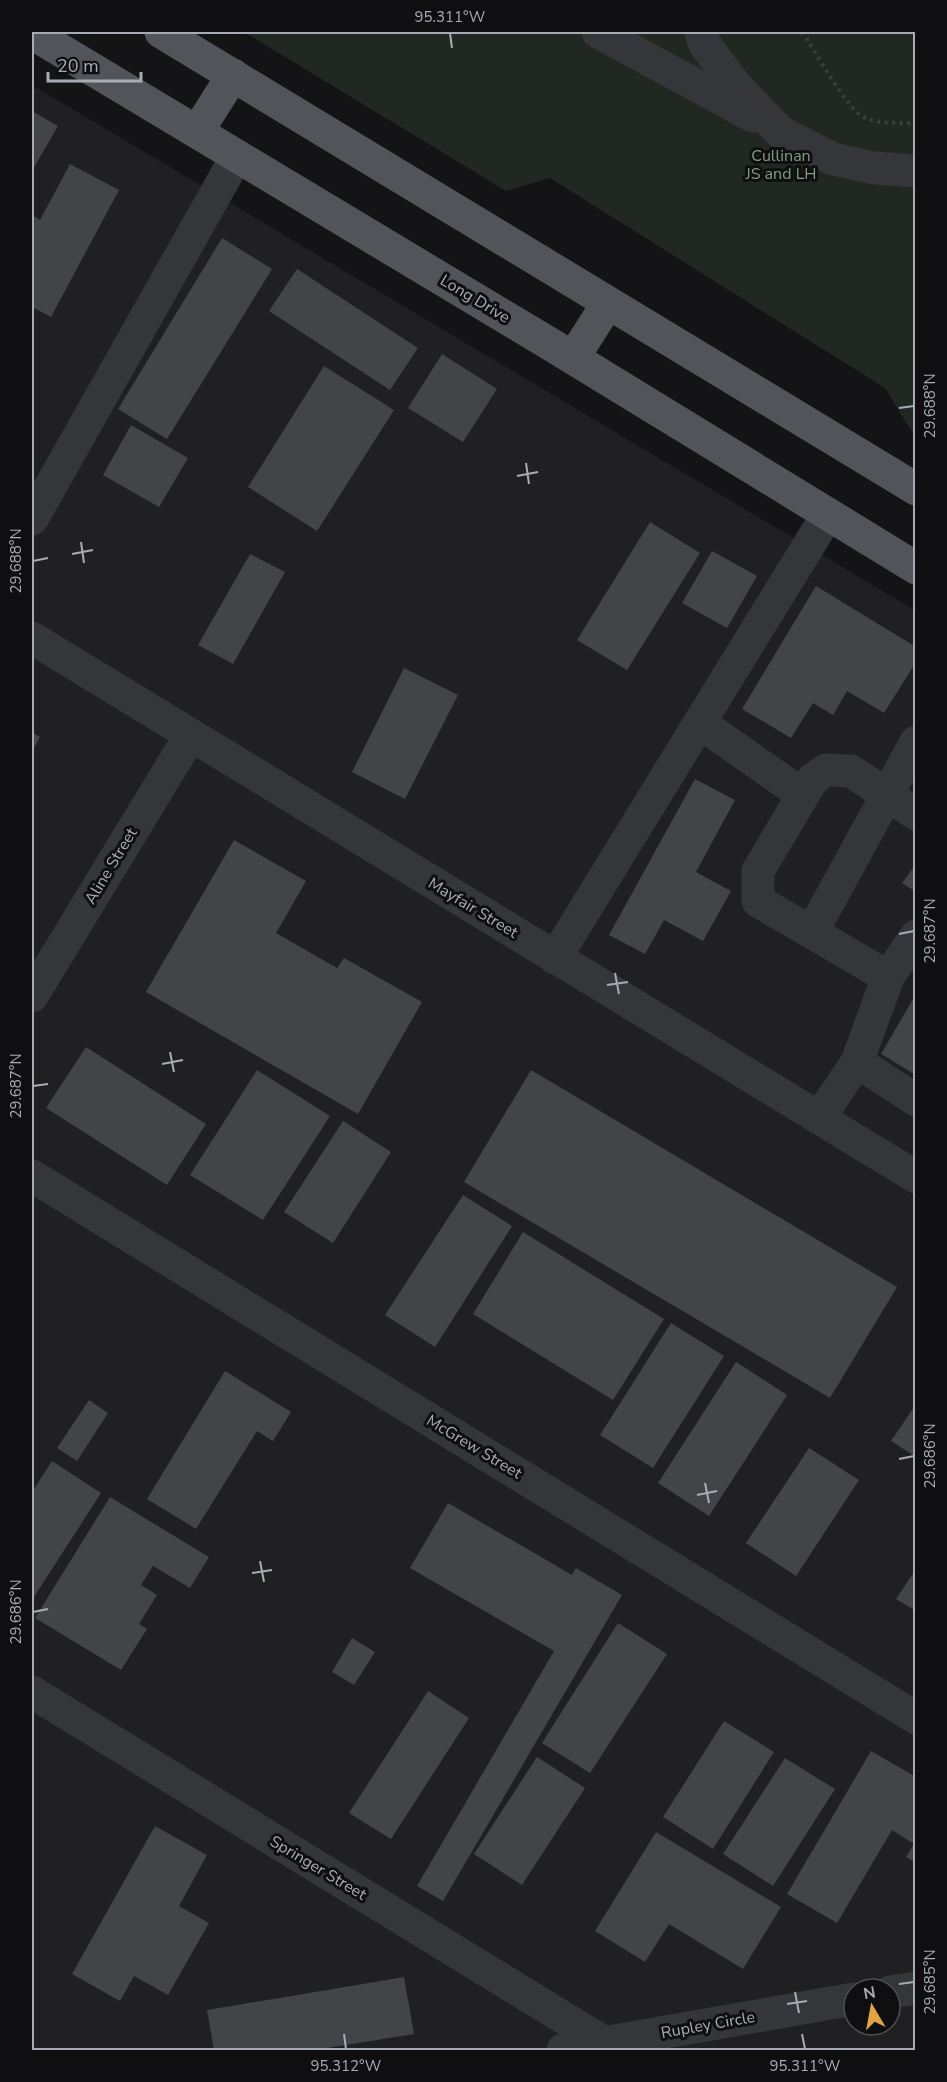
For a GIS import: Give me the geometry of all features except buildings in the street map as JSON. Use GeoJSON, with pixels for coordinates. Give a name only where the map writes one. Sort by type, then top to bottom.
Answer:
{"type":"FeatureCollection","features":[{"type":"Feature","properties":{"kind":"main road"},"geometry":{"type":"LineString","coordinates":[[161,32],[915,489]]}},
{"type":"Feature","properties":{"kind":"main road","name":"Long Drive"},"geometry":{"type":"LineString","coordinates":[[32,33],[828,514],[913,561]]}},
{"type":"Feature","properties":{"kind":"main road"},"geometry":{"type":"LineString","coordinates":[[197,132],[233,75]]}},
{"type":"Feature","properties":{"kind":"main road"},"geometry":{"type":"LineString","coordinates":[[573,358],[608,303]]}},
{"type":"Feature","properties":{"kind":"street"},"geometry":{"type":"LineString","coordinates":[[598,32],[833,159],[874,168],[915,171]]}},
{"type":"Feature","properties":{"kind":"street"},"geometry":{"type":"LineString","coordinates":[[701,32],[704,43],[735,85],[780,132]]}},
{"type":"Feature","properties":{"kind":"street"},"geometry":{"type":"LineString","coordinates":[[32,519],[237,156]]}},
{"type":"Feature","properties":{"kind":"street"},"geometry":{"type":"LineString","coordinates":[[555,958],[828,514]]}},
{"type":"Feature","properties":{"kind":"street","name":"Mayfair Street"},"geometry":{"type":"LineString","coordinates":[[32,638],[915,1177]]}},
{"type":"Feature","properties":{"kind":"street"},"geometry":{"type":"LineString","coordinates":[[700,723],[803,795]]}},
{"type":"Feature","properties":{"kind":"street","name":"Aline Street"},"geometry":{"type":"LineString","coordinates":[[32,996],[190,736]]}},
{"type":"Feature","properties":{"kind":"street"},"geometry":{"type":"LineString","coordinates":[[812,932],[915,742]]}},
{"type":"Feature","properties":{"kind":"street"},"geometry":{"type":"LineString","coordinates":[[888,976],[758,901],[758,871],[813,779],[826,770],[851,771],[915,814]]}},
{"type":"Feature","properties":{"kind":"street"},"geometry":{"type":"LineString","coordinates":[[819,1118],[857,1062],[888,976],[915,936]]}},
{"type":"Feature","properties":{"kind":"street"},"geometry":{"type":"LineString","coordinates":[[857,1062],[915,1100]]}},
{"type":"Feature","properties":{"kind":"street","name":"McGrew Street"},"geometry":{"type":"LineString","coordinates":[[32,1176],[915,1718]]}},
{"type":"Feature","properties":{"kind":"street","name":"Springer Street"},"geometry":{"type":"LineString","coordinates":[[32,1692],[605,2043]]}},
{"type":"Feature","properties":{"kind":"street","name":"Rupley Circle"},"geometry":{"type":"LineString","coordinates":[[563,2050],[842,2001]]}},
{"type":"Feature","properties":{"kind":"path"},"geometry":{"type":"LineString","coordinates":[[802,32],[850,105],[862,117],[878,122],[915,123]]}},
{"type":"Feature","properties":{"kind":"shaded area"},"geometry":{"type":"Polygon","coordinates":[[[32,85],[916,611],[915,2050],[32,2050],[32,85]]]}},
{"type":"Feature","properties":{"kind":"green space","name":"Cullinan JS and LH"},"geometry":{"type":"Polygon","coordinates":[[[244,32],[915,32],[915,437],[885,388],[550,178],[506,191],[244,32]]]}}]}
